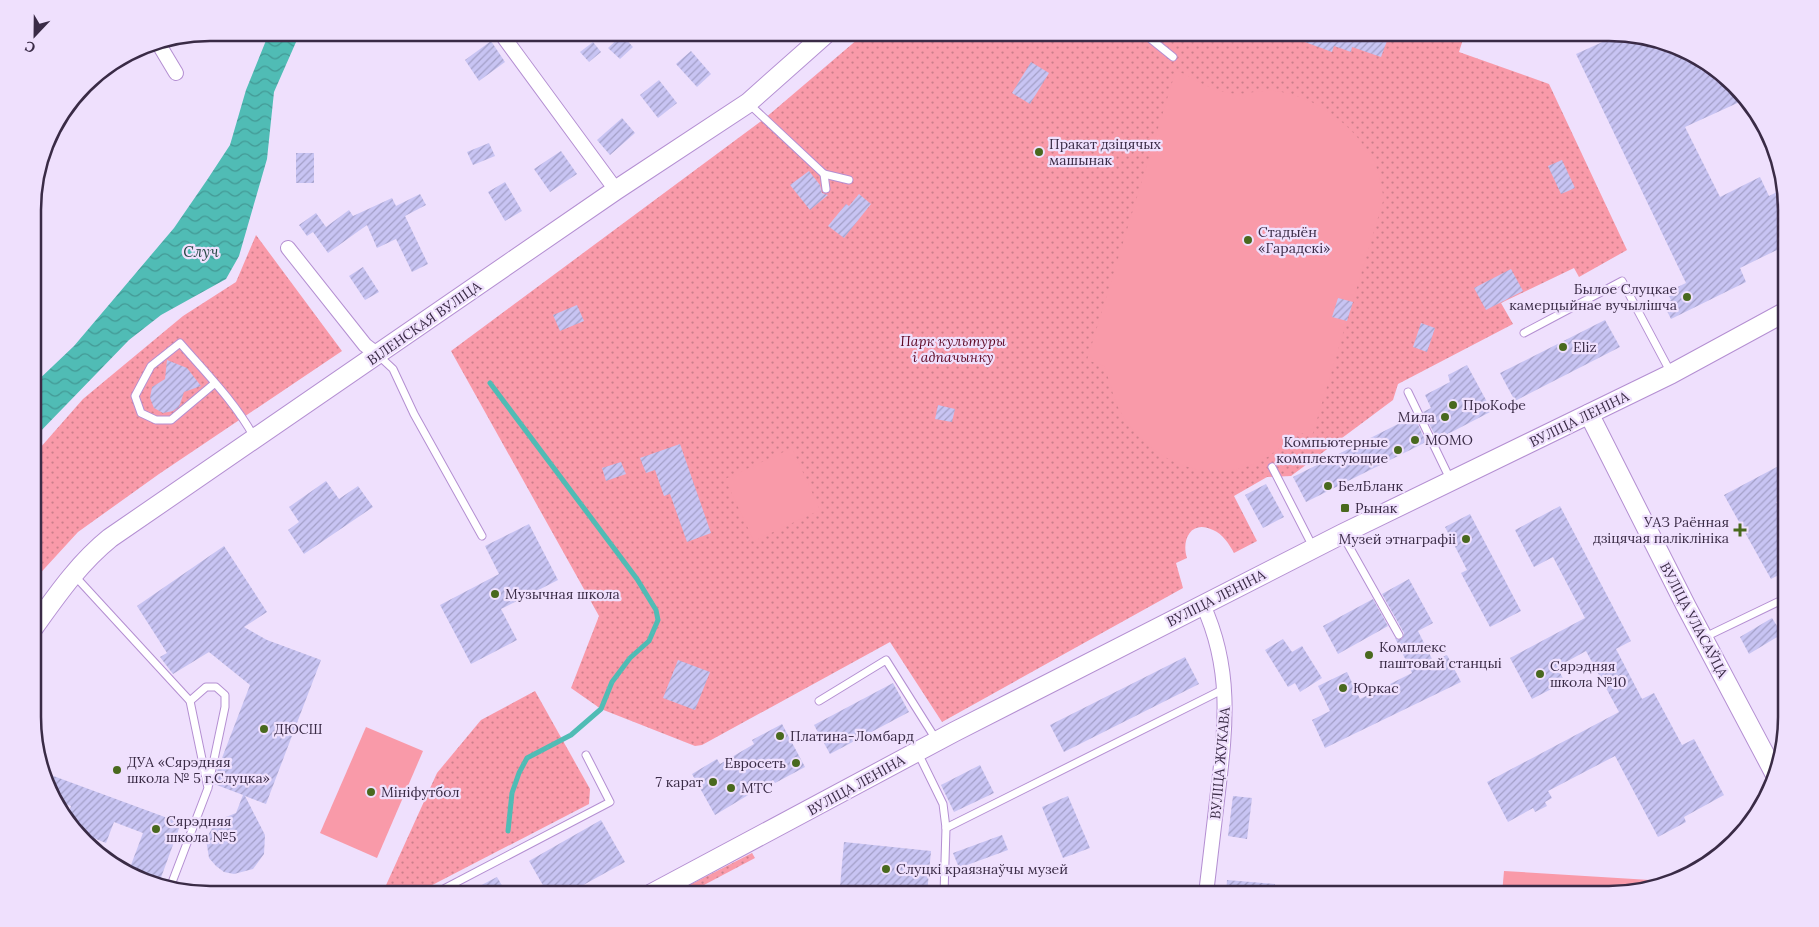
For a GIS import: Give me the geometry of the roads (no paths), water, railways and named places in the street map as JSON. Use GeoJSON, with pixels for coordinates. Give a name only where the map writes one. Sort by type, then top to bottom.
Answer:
{"type":"FeatureCollection","features":[{"type":"Feature","properties":{"kind":"main road","name":"ВІЛЕНСКАЯ ВУЛІЦА"},"geometry":{"type":"LineString","coordinates":[[41,617],[91,553],[110,538],[256,440],[616,190],[748,102],[818,41]]}},
{"type":"Feature","properties":{"kind":"main road","name":"ВУЛІЦА ЛЕНІНА"},"geometry":{"type":"LineString","coordinates":[[667,886],[937,741],[1342,534],[1671,374],[1778,316]]}},
{"type":"Feature","properties":{"kind":"main road","name":"ВУЛІЦА УЛАСАЎЦА"},"geometry":{"type":"LineString","coordinates":[[1589,414],[1703,638],[1770,765]]}},
{"type":"Feature","properties":{"kind":"street"},"geometry":{"type":"LineString","coordinates":[[507,41],[616,190]]}},
{"type":"Feature","properties":{"kind":"street"},"geometry":{"type":"LineString","coordinates":[[161,48],[176,73]]}},
{"type":"Feature","properties":{"kind":"street"},"geometry":{"type":"LineString","coordinates":[[288,248],[365,345],[378,355]]}},
{"type":"Feature","properties":{"kind":"street","name":"ВУЛІЦА ЖУКАВА"},"geometry":{"type":"LineString","coordinates":[[1203,605],[1215,630],[1226,688],[1225,731],[1207,885]]}},
{"type":"Feature","properties":{"kind":"lane"},"geometry":{"type":"LineString","coordinates":[[1153,41],[1173,57]]}},
{"type":"Feature","properties":{"kind":"lane"},"geometry":{"type":"LineString","coordinates":[[748,102],[824,174],[849,180]]}},
{"type":"Feature","properties":{"kind":"lane"},"geometry":{"type":"LineString","coordinates":[[824,174],[826,189]]}},
{"type":"Feature","properties":{"kind":"lane"},"geometry":{"type":"LineString","coordinates":[[1524,333],[1622,281],[1671,374]]}},
{"type":"Feature","properties":{"kind":"lane"},"geometry":{"type":"LineString","coordinates":[[215,383],[171,420],[156,420],[141,413],[135,396],[150,366],[180,344],[215,383],[246,423],[256,440]]}},
{"type":"Feature","properties":{"kind":"lane"},"geometry":{"type":"LineString","coordinates":[[378,355],[393,369],[414,414],[482,536]]}},
{"type":"Feature","properties":{"kind":"lane"},"geometry":{"type":"LineString","coordinates":[[1408,392],[1451,481]]}},
{"type":"Feature","properties":{"kind":"lane"},"geometry":{"type":"LineString","coordinates":[[1272,467],[1314,548]]}},
{"type":"Feature","properties":{"kind":"lane"},"geometry":{"type":"LineString","coordinates":[[1342,534],[1399,635]]}},
{"type":"Feature","properties":{"kind":"lane"},"geometry":{"type":"LineString","coordinates":[[73,574],[190,701],[208,788]]}},
{"type":"Feature","properties":{"kind":"lane"},"geometry":{"type":"LineString","coordinates":[[1703,638],[1778,602]]}},
{"type":"Feature","properties":{"kind":"lane"},"geometry":{"type":"LineString","coordinates":[[819,701],[886,660],[937,741]]}},
{"type":"Feature","properties":{"kind":"lane"},"geometry":{"type":"LineString","coordinates":[[173,882],[208,788],[225,707],[224,695],[216,687],[206,687],[190,701]]}},
{"type":"Feature","properties":{"kind":"lane"},"geometry":{"type":"LineString","coordinates":[[946,828],[1226,688]]}},
{"type":"Feature","properties":{"kind":"lane"},"geometry":{"type":"LineString","coordinates":[[917,752],[943,804],[946,828],[944,885]]}},
{"type":"Feature","properties":{"kind":"lane"},"geometry":{"type":"LineString","coordinates":[[450,886],[610,802],[586,755]]}},
{"type":"Feature","properties":{"kind":"water","name":"Случ"},"geometry":{"type":"Polygon","coordinates":[[[266,41],[296,41],[274,92],[267,159],[239,256],[226,279],[161,315],[129,340],[42,430],[42,377],[74,346],[174,228],[230,145],[246,90],[266,41]]]}},
{"type":"Feature","properties":{"kind":"waterway"},"geometry":{"type":"LineString","coordinates":[[490,383],[637,579],[656,610],[658,620],[649,641],[630,658],[612,682],[601,709],[571,735],[527,758],[512,793],[508,831]]}},
{"type":"Feature","properties":{"kind":"place","name":"Пракат дзіцячых машынак"},"geometry":{"type":"Point","coordinates":[1039,152]}},
{"type":"Feature","properties":{"kind":"place","name":"Стадыён «Гарадскі»"},"geometry":{"type":"Point","coordinates":[1248,240]}},
{"type":"Feature","properties":{"kind":"place","name":"Былое Слуцкае камерцыйнае вучылішча"},"geometry":{"type":"Point","coordinates":[1687,297]}},
{"type":"Feature","properties":{"kind":"place","name":"Eliz"},"geometry":{"type":"Point","coordinates":[1563,347]}},
{"type":"Feature","properties":{"kind":"place","name":"ПроКофе"},"geometry":{"type":"Point","coordinates":[1453,405]}},
{"type":"Feature","properties":{"kind":"place","name":"Мила"},"geometry":{"type":"Point","coordinates":[1445,417]}},
{"type":"Feature","properties":{"kind":"place","name":"МОМО"},"geometry":{"type":"Point","coordinates":[1415,440]}},
{"type":"Feature","properties":{"kind":"place","name":"Компьютерные комплектующие"},"geometry":{"type":"Point","coordinates":[1398,450]}},
{"type":"Feature","properties":{"kind":"place","name":"БелБланк"},"geometry":{"type":"Point","coordinates":[1328,486]}},
{"type":"Feature","properties":{"kind":"place","name":"Рынак"},"geometry":{"type":"Point","coordinates":[1345,508]}},
{"type":"Feature","properties":{"kind":"place","name":"УАЗ Раённая дзіцячая паліклініка"},"geometry":{"type":"Point","coordinates":[1740,530]}},
{"type":"Feature","properties":{"kind":"place","name":"Музей этнаграфіі"},"geometry":{"type":"Point","coordinates":[1466,539]}},
{"type":"Feature","properties":{"kind":"place","name":"Музычная школа"},"geometry":{"type":"Point","coordinates":[495,594]}},
{"type":"Feature","properties":{"kind":"place","name":"Комплекс паштовай станцыі"},"geometry":{"type":"Point","coordinates":[1369,655]}},
{"type":"Feature","properties":{"kind":"place","name":"Сярэдняя школа №10"},"geometry":{"type":"Point","coordinates":[1540,674]}},
{"type":"Feature","properties":{"kind":"place","name":"Юркас"},"geometry":{"type":"Point","coordinates":[1343,688]}},
{"type":"Feature","properties":{"kind":"place","name":"ДЮСШ"},"geometry":{"type":"Point","coordinates":[264,729]}},
{"type":"Feature","properties":{"kind":"place","name":"Платина-Ломбард"},"geometry":{"type":"Point","coordinates":[780,736]}},
{"type":"Feature","properties":{"kind":"place","name":"Евросеть"},"geometry":{"type":"Point","coordinates":[796,763]}},
{"type":"Feature","properties":{"kind":"place","name":"ДУА «Сярэдняя школа № 5 г.Слуцка»"},"geometry":{"type":"Point","coordinates":[117,770]}},
{"type":"Feature","properties":{"kind":"place","name":"7 карат"},"geometry":{"type":"Point","coordinates":[713,782]}},
{"type":"Feature","properties":{"kind":"place","name":"МТС"},"geometry":{"type":"Point","coordinates":[731,788]}},
{"type":"Feature","properties":{"kind":"place","name":"Мініфутбол"},"geometry":{"type":"Point","coordinates":[371,792]}},
{"type":"Feature","properties":{"kind":"place","name":"Сярэдняя школа №5"},"geometry":{"type":"Point","coordinates":[156,829]}},
{"type":"Feature","properties":{"kind":"place","name":"Слуцкі краязнаўчы музей"},"geometry":{"type":"Point","coordinates":[886,869]}},
{"type":"Feature","properties":{"kind":"park label","name":"Парк культуры і адпачынку"},"geometry":{"type":"Point","coordinates":[953,350]}}]}
